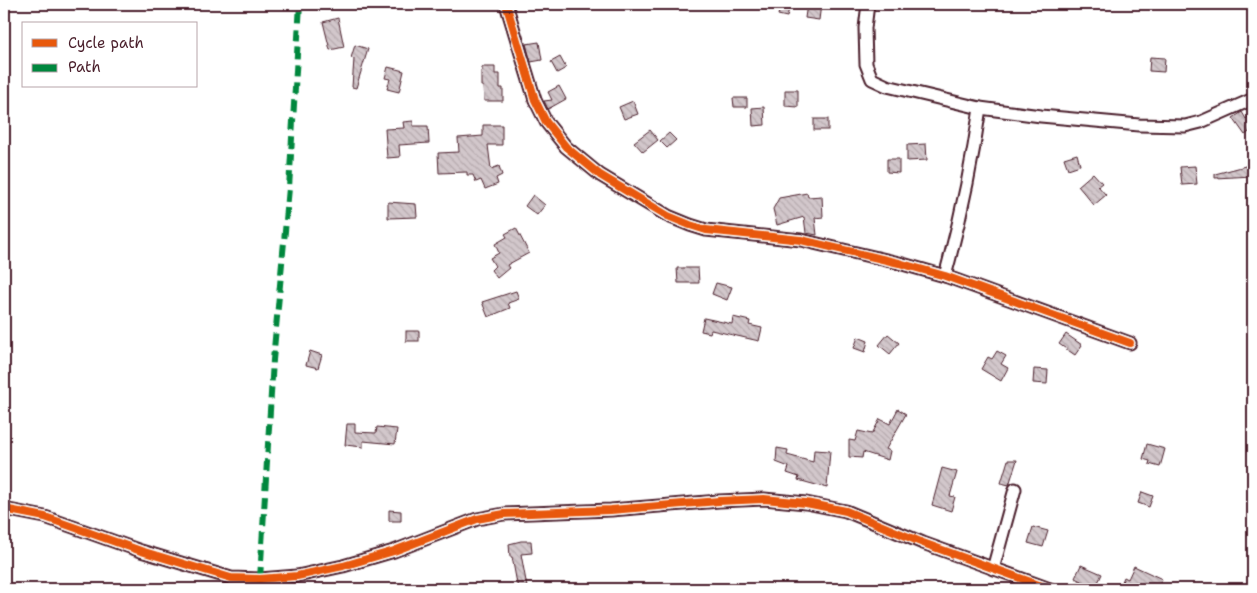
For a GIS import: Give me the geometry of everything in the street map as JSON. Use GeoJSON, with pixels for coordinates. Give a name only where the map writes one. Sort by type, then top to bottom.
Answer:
{"type":"FeatureCollection","features":[{"type":"Feature","properties":{"kind":"street"},"geometry":{"type":"LineString","coordinates":[[506,4],[535,100],[546,122],[566,147],[600,175],[668,216],[706,230],[801,240],[899,262],[945,276],[1130,343]]}},
{"type":"Feature","properties":{"kind":"street"},"geometry":{"type":"LineString","coordinates":[[868,4],[865,28],[866,64],[872,79],[887,86],[980,108],[1112,123],[1185,126],[1201,122],[1253,99]]}},
{"type":"Feature","properties":{"kind":"street"},"geometry":{"type":"LineString","coordinates":[[945,276],[972,166],[980,108]]}},
{"type":"Feature","properties":{"kind":"street"},"geometry":{"type":"LineString","coordinates":[[993,569],[1014,489]]}},
{"type":"Feature","properties":{"kind":"street"},"geometry":{"type":"LineString","coordinates":[[4,509],[45,517],[141,551],[231,578],[260,579],[297,576],[343,566],[394,551],[477,519],[504,514],[611,510],[764,499],[806,503],[846,511],[923,543],[1050,589]]}},
{"type":"Feature","properties":{"kind":"building"},"geometry":{"type":"Polygon","coordinates":[[[781,4],[790,4],[787,17],[778,15],[781,4]]]}},
{"type":"Feature","properties":{"kind":"building"},"geometry":{"type":"Polygon","coordinates":[[[807,4],[821,4],[819,20],[805,18],[807,4]]]}},
{"type":"Feature","properties":{"kind":"building"},"geometry":{"type":"Polygon","coordinates":[[[338,18],[344,47],[330,50],[323,22],[338,18]]]}},
{"type":"Feature","properties":{"kind":"building"},"geometry":{"type":"Polygon","coordinates":[[[539,42],[542,60],[531,62],[526,44],[539,42]]]}},
{"type":"Feature","properties":{"kind":"building"},"geometry":{"type":"Polygon","coordinates":[[[355,45],[368,49],[356,88],[352,87],[354,59],[351,58],[355,45]]]}},
{"type":"Feature","properties":{"kind":"building"},"geometry":{"type":"Polygon","coordinates":[[[560,57],[566,68],[557,73],[551,62],[560,57]]]}},
{"type":"Feature","properties":{"kind":"building"},"geometry":{"type":"Polygon","coordinates":[[[1150,57],[1165,58],[1164,72],[1149,71],[1150,57]]]}},
{"type":"Feature","properties":{"kind":"building"},"geometry":{"type":"Polygon","coordinates":[[[388,67],[404,71],[399,92],[387,89],[390,79],[385,78],[388,67]]]}},
{"type":"Feature","properties":{"kind":"building"},"geometry":{"type":"Polygon","coordinates":[[[482,67],[495,67],[495,74],[500,74],[500,88],[503,88],[503,101],[484,101],[483,86],[481,86],[482,67]]]}},
{"type":"Feature","properties":{"kind":"building"},"geometry":{"type":"Polygon","coordinates":[[[559,86],[566,99],[548,109],[544,101],[552,100],[548,92],[559,86]]]}},
{"type":"Feature","properties":{"kind":"building"},"geometry":{"type":"Polygon","coordinates":[[[785,90],[798,90],[798,107],[785,106],[785,90]]]}},
{"type":"Feature","properties":{"kind":"building"},"geometry":{"type":"Polygon","coordinates":[[[733,98],[747,98],[747,107],[734,107],[733,98]]]}},
{"type":"Feature","properties":{"kind":"building"},"geometry":{"type":"Polygon","coordinates":[[[633,101],[638,114],[624,119],[619,107],[633,101]]]}},
{"type":"Feature","properties":{"kind":"building"},"geometry":{"type":"Polygon","coordinates":[[[764,107],[765,125],[753,126],[752,108],[764,107]]]}},
{"type":"Feature","properties":{"kind":"building"},"geometry":{"type":"Polygon","coordinates":[[[1242,112],[1246,119],[1249,116],[1253,122],[1253,129],[1245,135],[1233,118],[1242,112]]]}},
{"type":"Feature","properties":{"kind":"building"},"geometry":{"type":"Polygon","coordinates":[[[814,119],[828,119],[828,130],[814,130],[814,119]]]}},
{"type":"Feature","properties":{"kind":"building"},"geometry":{"type":"Polygon","coordinates":[[[413,121],[413,126],[428,126],[429,143],[399,145],[400,157],[387,158],[385,129],[404,128],[403,122],[413,121]]]}},
{"type":"Feature","properties":{"kind":"building"},"geometry":{"type":"Polygon","coordinates":[[[483,125],[502,125],[502,145],[488,145],[491,169],[499,166],[502,175],[496,178],[498,184],[485,189],[481,180],[476,182],[473,175],[467,175],[467,172],[439,173],[438,153],[459,152],[458,138],[483,136],[483,125]]]}},
{"type":"Feature","properties":{"kind":"building"},"geometry":{"type":"Polygon","coordinates":[[[650,130],[658,140],[643,152],[634,142],[650,130]]]}},
{"type":"Feature","properties":{"kind":"building"},"geometry":{"type":"Polygon","coordinates":[[[669,133],[676,140],[667,148],[660,141],[669,133]]]}},
{"type":"Feature","properties":{"kind":"building"},"geometry":{"type":"Polygon","coordinates":[[[926,144],[927,160],[907,161],[907,145],[926,144]]]}},
{"type":"Feature","properties":{"kind":"building"},"geometry":{"type":"Polygon","coordinates":[[[1077,154],[1080,165],[1068,169],[1064,158],[1077,154]]]}},
{"type":"Feature","properties":{"kind":"building"},"geometry":{"type":"Polygon","coordinates":[[[887,159],[899,159],[899,173],[887,172],[887,159]]]}},
{"type":"Feature","properties":{"kind":"building"},"geometry":{"type":"Polygon","coordinates":[[[1253,164],[1253,176],[1215,178],[1215,174],[1253,164]]]}},
{"type":"Feature","properties":{"kind":"building"},"geometry":{"type":"Polygon","coordinates":[[[1195,166],[1197,184],[1182,185],[1180,167],[1195,166]]]}},
{"type":"Feature","properties":{"kind":"building"},"geometry":{"type":"Polygon","coordinates":[[[1093,173],[1102,183],[1098,186],[1106,195],[1094,205],[1078,186],[1093,173]]]}},
{"type":"Feature","properties":{"kind":"building"},"geometry":{"type":"Polygon","coordinates":[[[807,193],[808,197],[822,196],[823,217],[815,218],[817,235],[806,233],[804,217],[777,225],[773,209],[779,198],[807,193]]]}},
{"type":"Feature","properties":{"kind":"building"},"geometry":{"type":"Polygon","coordinates":[[[533,195],[545,205],[537,215],[525,206],[533,195]]]}},
{"type":"Feature","properties":{"kind":"building"},"geometry":{"type":"Polygon","coordinates":[[[388,202],[416,204],[417,217],[388,218],[388,202]]]}},
{"type":"Feature","properties":{"kind":"building"},"geometry":{"type":"Polygon","coordinates":[[[516,228],[529,253],[507,265],[509,268],[497,278],[491,270],[495,266],[490,258],[499,253],[495,244],[507,237],[505,234],[516,228]]]}},
{"type":"Feature","properties":{"kind":"building"},"geometry":{"type":"Polygon","coordinates":[[[677,268],[698,268],[699,283],[678,283],[677,268]]]}},
{"type":"Feature","properties":{"kind":"building"},"geometry":{"type":"Polygon","coordinates":[[[716,283],[732,287],[727,300],[712,294],[716,283]]]}},
{"type":"Feature","properties":{"kind":"building"},"geometry":{"type":"Polygon","coordinates":[[[516,291],[519,299],[508,303],[510,308],[488,317],[482,302],[516,291]]]}},
{"type":"Feature","properties":{"kind":"building"},"geometry":{"type":"Polygon","coordinates":[[[733,317],[750,321],[749,325],[762,328],[759,341],[711,330],[710,333],[701,331],[704,318],[732,324],[733,317]]]}},
{"type":"Feature","properties":{"kind":"building"},"geometry":{"type":"Polygon","coordinates":[[[406,331],[419,331],[419,341],[406,341],[406,331]]]}},
{"type":"Feature","properties":{"kind":"building"},"geometry":{"type":"Polygon","coordinates":[[[888,334],[899,343],[890,354],[879,345],[888,334]]]}},
{"type":"Feature","properties":{"kind":"building"},"geometry":{"type":"Polygon","coordinates":[[[1066,334],[1082,345],[1075,355],[1059,344],[1066,334]]]}},
{"type":"Feature","properties":{"kind":"building"},"geometry":{"type":"Polygon","coordinates":[[[858,337],[868,341],[865,352],[854,348],[858,337]]]}},
{"type":"Feature","properties":{"kind":"building"},"geometry":{"type":"Polygon","coordinates":[[[310,351],[322,355],[318,368],[306,365],[310,351]]]}},
{"type":"Feature","properties":{"kind":"building"},"geometry":{"type":"Polygon","coordinates":[[[997,351],[1006,356],[1001,364],[1008,368],[1001,381],[981,369],[988,357],[992,359],[997,351]]]}},
{"type":"Feature","properties":{"kind":"building"},"geometry":{"type":"Polygon","coordinates":[[[1034,369],[1048,370],[1047,384],[1033,383],[1034,369]]]}},
{"type":"Feature","properties":{"kind":"building"},"geometry":{"type":"Polygon","coordinates":[[[898,409],[906,414],[886,449],[890,451],[888,460],[863,452],[862,458],[849,457],[849,440],[855,441],[858,431],[872,434],[880,419],[890,424],[898,409]]]}},
{"type":"Feature","properties":{"kind":"building"},"geometry":{"type":"Polygon","coordinates":[[[347,424],[355,424],[355,432],[376,433],[377,427],[397,429],[395,444],[363,441],[363,447],[345,445],[347,424]]]}},
{"type":"Feature","properties":{"kind":"building"},"geometry":{"type":"Polygon","coordinates":[[[1147,444],[1165,449],[1160,467],[1149,464],[1150,461],[1143,459],[1147,444]]]}},
{"type":"Feature","properties":{"kind":"building"},"geometry":{"type":"Polygon","coordinates":[[[777,448],[788,450],[787,455],[813,462],[814,450],[830,451],[827,488],[798,480],[799,477],[787,473],[789,467],[776,462],[777,448]]]}},
{"type":"Feature","properties":{"kind":"building"},"geometry":{"type":"Polygon","coordinates":[[[1008,460],[1017,460],[1009,485],[1001,483],[1008,460]]]}},
{"type":"Feature","properties":{"kind":"building"},"geometry":{"type":"Polygon","coordinates":[[[942,468],[957,472],[950,496],[955,497],[951,511],[932,505],[942,468]]]}},
{"type":"Feature","properties":{"kind":"building"},"geometry":{"type":"Polygon","coordinates":[[[1142,492],[1153,496],[1149,507],[1138,503],[1142,492]]]}},
{"type":"Feature","properties":{"kind":"building"},"geometry":{"type":"Polygon","coordinates":[[[389,510],[401,511],[401,521],[389,521],[389,510]]]}},
{"type":"Feature","properties":{"kind":"building"},"geometry":{"type":"Polygon","coordinates":[[[1033,527],[1048,531],[1043,547],[1028,543],[1033,527]]]}},
{"type":"Feature","properties":{"kind":"building"},"geometry":{"type":"Polygon","coordinates":[[[531,541],[532,553],[521,554],[527,587],[518,589],[512,557],[510,557],[509,544],[531,541]]]}},
{"type":"Feature","properties":{"kind":"building"},"geometry":{"type":"Polygon","coordinates":[[[1081,565],[1102,574],[1095,589],[1084,585],[1085,583],[1075,578],[1081,565]]]}},
{"type":"Feature","properties":{"kind":"building"},"geometry":{"type":"Polygon","coordinates":[[[1134,566],[1162,579],[1157,589],[1119,589],[1124,577],[1128,579],[1134,566]]]}},
{"type":"Feature","properties":{"kind":"marked path"},"geometry":{"type":"LineString","coordinates":[[260,579],[273,360],[289,188],[300,4]]}},
{"type":"Feature","properties":{"kind":"cycle path"},"geometry":{"type":"LineString","coordinates":[[506,4],[535,100],[546,122],[566,147],[600,175],[668,216],[706,230],[801,240],[899,263],[945,276],[1130,343]]}},
{"type":"Feature","properties":{"kind":"cycle path"},"geometry":{"type":"LineString","coordinates":[[4,509],[45,517],[141,551],[231,578],[260,579],[297,576],[343,566],[394,551],[477,519],[504,514],[611,510],[764,499],[806,503],[846,511],[923,543],[1050,589]]}}]}
